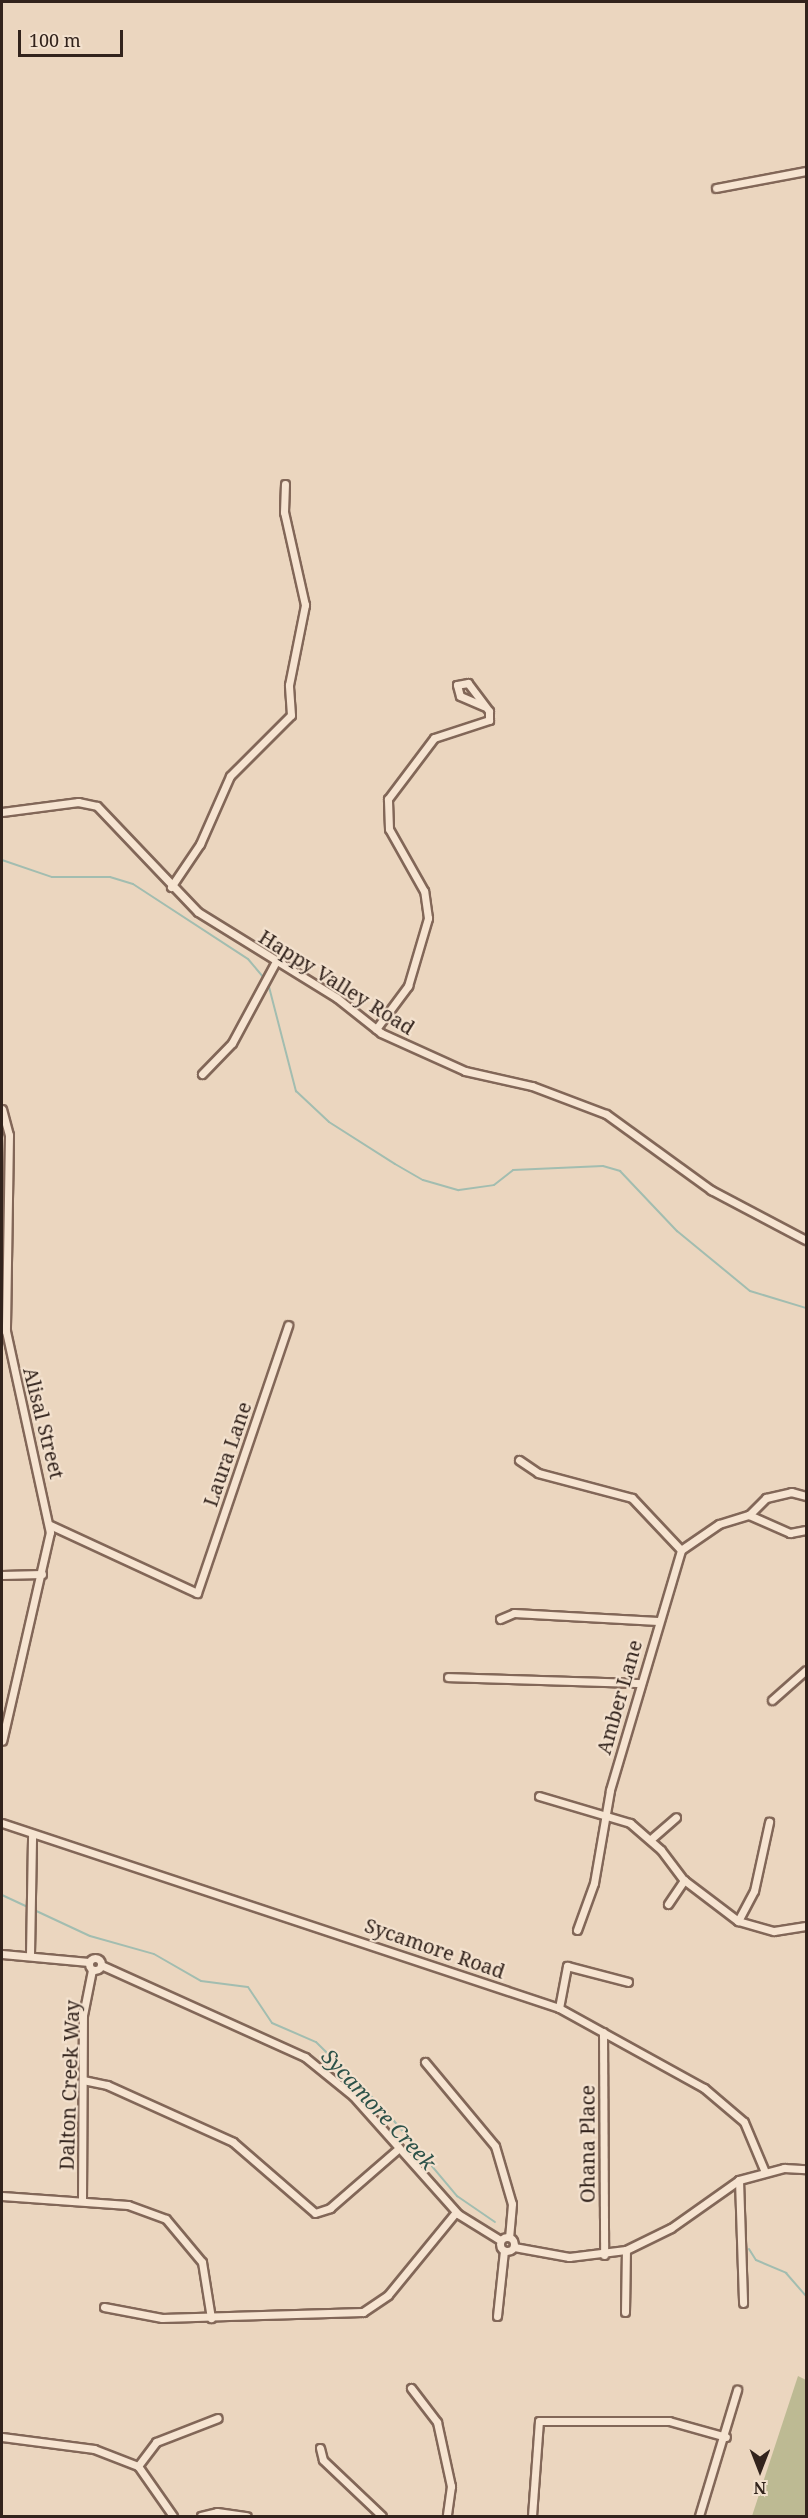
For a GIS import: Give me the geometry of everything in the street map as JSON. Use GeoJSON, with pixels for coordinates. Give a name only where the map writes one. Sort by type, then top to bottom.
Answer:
{"type":"FeatureCollection","features":[{"type":"Feature","properties":{"kind":"street"},"geometry":{"type":"LineString","coordinates":[[716,188],[807,171]]}},
{"type":"Feature","properties":{"kind":"street"},"geometry":{"type":"LineString","coordinates":[[171,887],[200,844],[235,770],[291,715],[289,685],[305,605],[284,512],[285,484]]}},
{"type":"Feature","properties":{"kind":"street"},"geometry":{"type":"LineString","coordinates":[[376,1029],[408,986],[428,918],[424,891],[389,829],[388,800],[434,738],[487,723],[484,706]]}},
{"type":"Feature","properties":{"kind":"street","name":"Happy Valley Road"},"geometry":{"type":"LineString","coordinates":[[2,812],[78,802],[97,806],[171,887],[217,926],[275,963],[337,998],[376,1029],[465,1071],[592,1107],[711,1190],[807,1240]]}},
{"type":"Feature","properties":{"kind":"street"},"geometry":{"type":"LineString","coordinates":[[202,1074],[232,1043],[259,987],[275,963]]}},
{"type":"Feature","properties":{"kind":"street","name":"Alisal Street"},"geometry":{"type":"LineString","coordinates":[[2,1109],[9,1135],[6,1331],[50,1525],[42,1574],[2,1741]]}},
{"type":"Feature","properties":{"kind":"street","name":"Laura Lane"},"geometry":{"type":"LineString","coordinates":[[50,1525],[197,1593],[288,1325]]}},
{"type":"Feature","properties":{"kind":"street"},"geometry":{"type":"LineString","coordinates":[[519,1460],[538,1473],[632,1498],[681,1550],[719,1524],[749,1515],[766,1497],[791,1492],[807,1496]]}},
{"type":"Feature","properties":{"kind":"street"},"geometry":{"type":"LineString","coordinates":[[749,1515],[790,1533],[807,1530]]}},
{"type":"Feature","properties":{"kind":"street","name":"Amber Lane"},"geometry":{"type":"LineString","coordinates":[[577,1930],[594,1883],[604,1815],[658,1621],[681,1550]]}},
{"type":"Feature","properties":{"kind":"street"},"geometry":{"type":"LineString","coordinates":[[2,1575],[42,1574]]}},
{"type":"Feature","properties":{"kind":"street"},"geometry":{"type":"LineString","coordinates":[[500,1619],[514,1613],[658,1621]]}},
{"type":"Feature","properties":{"kind":"street"},"geometry":{"type":"LineString","coordinates":[[772,1700],[807,1670]]}},
{"type":"Feature","properties":{"kind":"street"},"geometry":{"type":"LineString","coordinates":[[448,1677],[641,1683]]}},
{"type":"Feature","properties":{"kind":"street"},"geometry":{"type":"LineString","coordinates":[[539,1796],[630,1823],[651,1839],[684,1880],[738,1921],[774,1931],[807,1926]]}},
{"type":"Feature","properties":{"kind":"street"},"geometry":{"type":"LineString","coordinates":[[651,1839],[676,1817]]}},
{"type":"Feature","properties":{"kind":"street"},"geometry":{"type":"LineString","coordinates":[[738,1921],[754,1891],[769,1822]]}},
{"type":"Feature","properties":{"kind":"street","name":"Sycamore Road"},"geometry":{"type":"LineString","coordinates":[[2,1823],[559,2008],[704,2088],[744,2122],[765,2172]]}},
{"type":"Feature","properties":{"kind":"street"},"geometry":{"type":"LineString","coordinates":[[30,1954],[32,1834]]}},
{"type":"Feature","properties":{"kind":"street"},"geometry":{"type":"LineString","coordinates":[[668,1904],[684,1880]]}},
{"type":"Feature","properties":{"kind":"street"},"geometry":{"type":"LineString","coordinates":[[2,1954],[30,1954],[89,1962],[96,1958],[101,1965],[305,2056],[353,2096],[456,2212],[500,2240],[504,2250],[497,2316]]}},
{"type":"Feature","properties":{"kind":"street"},"geometry":{"type":"LineString","coordinates":[[89,1962],[92,1970],[101,1965]]}},
{"type":"Feature","properties":{"kind":"street"},"geometry":{"type":"LineString","coordinates":[[559,2008],[567,1966],[628,1982]]}},
{"type":"Feature","properties":{"kind":"street","name":"Dalton Creek Way"},"geometry":{"type":"LineString","coordinates":[[82,2201],[83,2015],[92,1970]]}},
{"type":"Feature","properties":{"kind":"street","name":"Ohana Place"},"geometry":{"type":"LineString","coordinates":[[603,2032],[604,2255]]}},
{"type":"Feature","properties":{"kind":"street"},"geometry":{"type":"LineString","coordinates":[[425,2062],[500,2155],[513,2204],[509,2236],[514,2247]]}},
{"type":"Feature","properties":{"kind":"street"},"geometry":{"type":"LineString","coordinates":[[83,2080],[107,2085],[233,2142],[315,2212],[330,2208],[399,2148]]}},
{"type":"Feature","properties":{"kind":"street"},"geometry":{"type":"LineString","coordinates":[[504,2250],[514,2247],[569,2257],[604,2255],[626,2250],[671,2228],[739,2180],[765,2172],[807,2169]]}},
{"type":"Feature","properties":{"kind":"street"},"geometry":{"type":"LineString","coordinates":[[739,2180],[743,2303]]}},
{"type":"Feature","properties":{"kind":"street"},"geometry":{"type":"LineString","coordinates":[[2,2196],[128,2205],[177,2227],[202,2262],[211,2318]]}},
{"type":"Feature","properties":{"kind":"street"},"geometry":{"type":"LineString","coordinates":[[104,2307],[147,2317],[211,2318],[363,2312],[388,2295],[456,2212]]}},
{"type":"Feature","properties":{"kind":"street"},"geometry":{"type":"LineString","coordinates":[[500,2240],[509,2236]]}},
{"type":"Feature","properties":{"kind":"street"},"geometry":{"type":"LineString","coordinates":[[625,2312],[626,2250]]}},
{"type":"Feature","properties":{"kind":"street"},"geometry":{"type":"LineString","coordinates":[[411,2388],[437,2422],[451,2486],[447,2517]]}},
{"type":"Feature","properties":{"kind":"street"},"geometry":{"type":"LineString","coordinates":[[699,2517],[726,2438],[737,2390]]}},
{"type":"Feature","properties":{"kind":"street"},"geometry":{"type":"LineString","coordinates":[[138,2466],[156,2442],[218,2418]]}},
{"type":"Feature","properties":{"kind":"street"},"geometry":{"type":"LineString","coordinates":[[532,2517],[539,2421],[669,2421],[726,2438]]}},
{"type":"Feature","properties":{"kind":"street"},"geometry":{"type":"LineString","coordinates":[[2,2436],[94,2449],[138,2466],[173,2517]]}},
{"type":"Feature","properties":{"kind":"street"},"geometry":{"type":"LineString","coordinates":[[320,2448],[323,2460],[382,2517]]}},
{"type":"Feature","properties":{"kind":"street"},"geometry":{"type":"LineString","coordinates":[[201,2517],[217,2512],[247,2517]]}},
{"type":"Feature","properties":{"kind":"shaded area"},"geometry":{"type":"Polygon","coordinates":[[[798,2376],[806,2380],[806,2516],[752,2516],[798,2376]]]}},
{"type":"Feature","properties":{"kind":"waterway"},"geometry":{"type":"LineString","coordinates":[[2,860],[52,877],[110,877],[133,884],[248,959],[264,978]]}},
{"type":"Feature","properties":{"kind":"waterway"},"geometry":{"type":"LineString","coordinates":[[268,983],[296,1091],[329,1122],[395,1164],[423,1180],[459,1190],[494,1185],[513,1170],[603,1166],[620,1171],[677,1231],[750,1291],[806,1308]]}},
{"type":"Feature","properties":{"kind":"waterway","name":"Sycamore Creek"},"geometry":{"type":"LineString","coordinates":[[2,1895],[90,1936],[154,1954],[201,1981],[248,1987],[272,2023],[316,2042],[384,2109],[457,2196],[495,2222]]}},
{"type":"Feature","properties":{"kind":"waterway","name":"Sycamore Creek"},"geometry":{"type":"LineString","coordinates":[[749,2249],[756,2260],[786,2273],[806,2296]]}}]}
